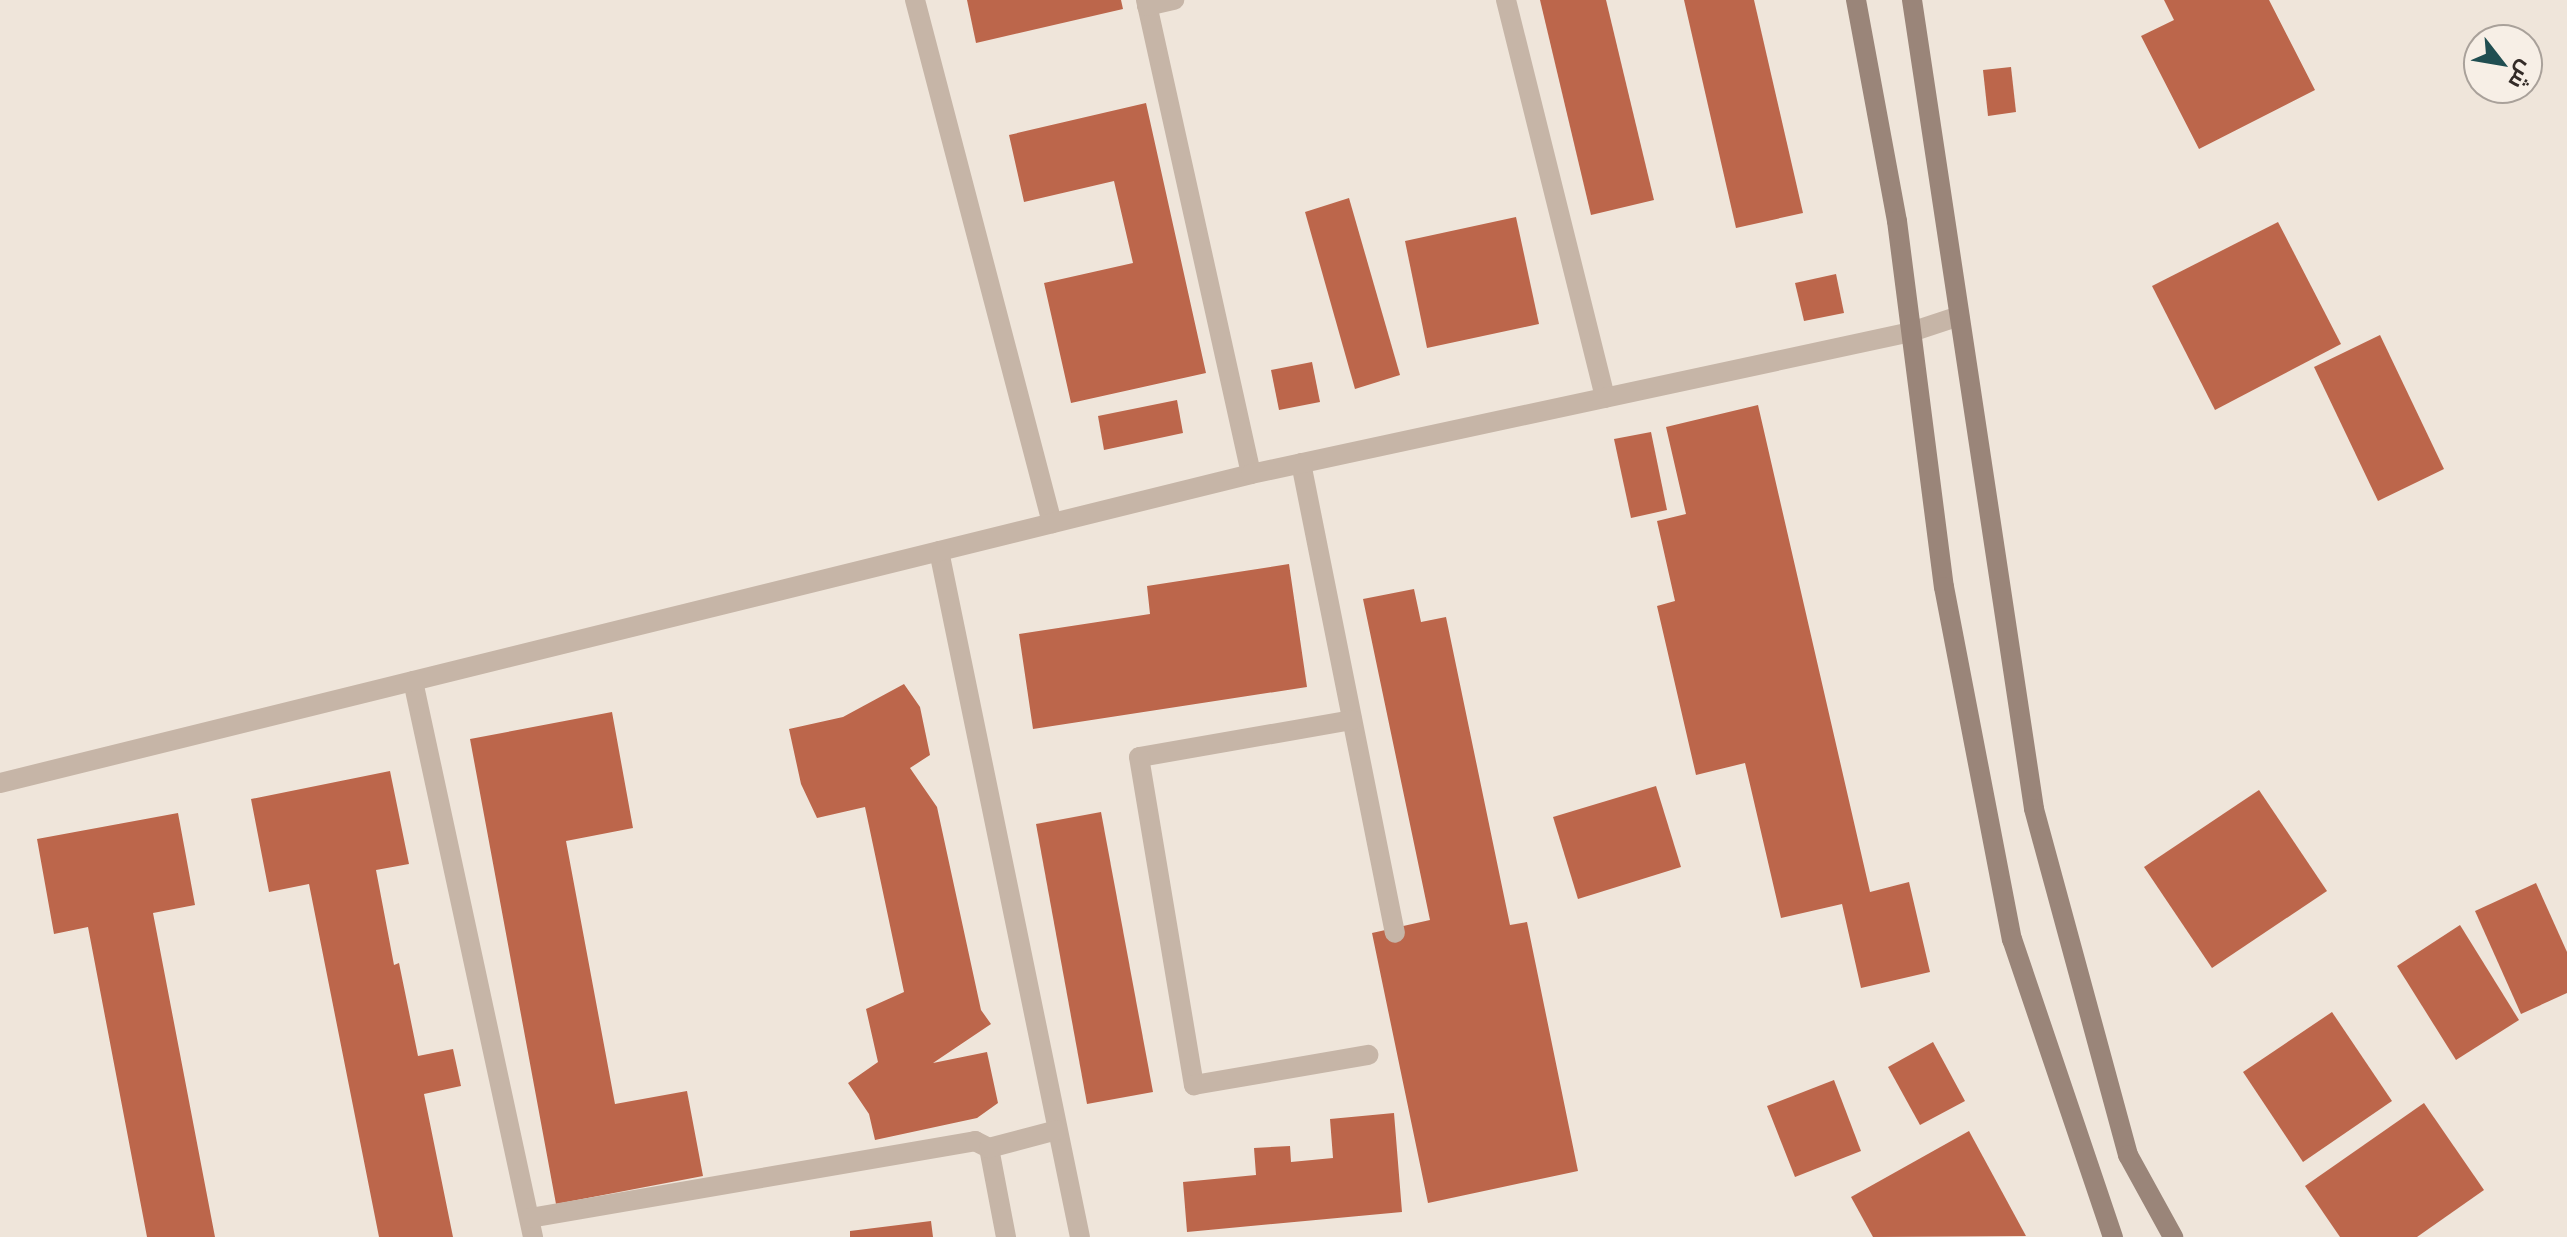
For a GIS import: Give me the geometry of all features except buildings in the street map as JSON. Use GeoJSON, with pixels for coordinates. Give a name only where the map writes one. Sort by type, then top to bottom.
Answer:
{"type":"FeatureCollection","features":[{"type":"Feature","properties":{"kind":"main road"},"geometry":{"type":"LineString","coordinates":[[1856,0],[1911,332],[1944,587],[2012,939],[2113,1237]]}},
{"type":"Feature","properties":{"kind":"main road"},"geometry":{"type":"LineString","coordinates":[[1912,0],[2034,809],[2128,1155],[2173,1237]]}},
{"type":"Feature","properties":{"kind":"street"},"geometry":{"type":"LineString","coordinates":[[915,0],[1052,523]]}},
{"type":"Feature","properties":{"kind":"street"},"geometry":{"type":"LineString","coordinates":[[1174,0],[1146,3],[1251,474]]}},
{"type":"Feature","properties":{"kind":"street"},"geometry":{"type":"LineString","coordinates":[[1506,0],[1605,398]]}},
{"type":"Feature","properties":{"kind":"street"},"geometry":{"type":"LineString","coordinates":[[0,783],[1251,474],[1911,332],[1959,316]]}},
{"type":"Feature","properties":{"kind":"street"},"geometry":{"type":"LineString","coordinates":[[1301,463],[1395,933]]}},
{"type":"Feature","properties":{"kind":"street"},"geometry":{"type":"LineString","coordinates":[[939,551],[1080,1237]]}},
{"type":"Feature","properties":{"kind":"street"},"geometry":{"type":"LineString","coordinates":[[413,681],[532,1227],[975,1141],[989,1148],[1057,1130]]}},
{"type":"Feature","properties":{"kind":"street"},"geometry":{"type":"LineString","coordinates":[[1352,720],[1139,757],[1194,1085],[1368,1055]]}},
{"type":"Feature","properties":{"kind":"street"},"geometry":{"type":"LineString","coordinates":[[989,1148],[1006,1237]]}}]}
